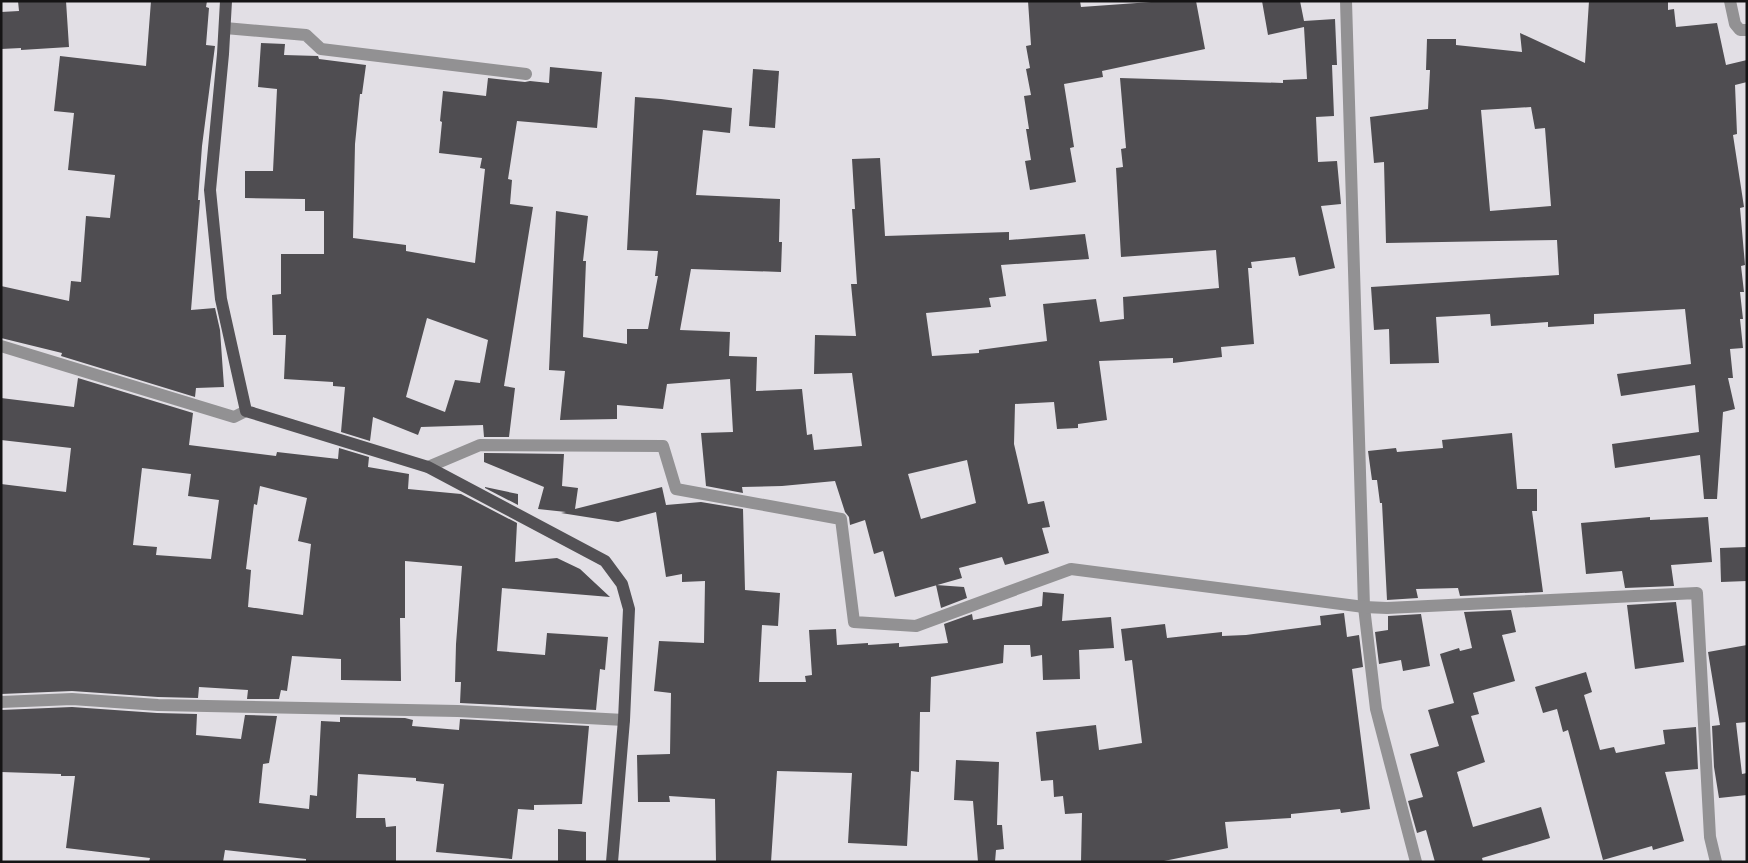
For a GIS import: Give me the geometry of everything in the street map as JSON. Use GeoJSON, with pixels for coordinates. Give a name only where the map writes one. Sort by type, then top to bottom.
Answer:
{"type":"FeatureCollection","features":[{"type":"Feature","properties":{"kind":"main road"},"geometry":{"type":"LineString","coordinates":[[226,1],[210,190],[221,299],[246,411],[428,467],[605,561],[622,584],[629,609],[624,720],[612,862]]}},
{"type":"Feature","properties":{"kind":"street"},"geometry":{"type":"LineString","coordinates":[[1346,1],[1364,607],[1376,709],[1416,862]]}},
{"type":"Feature","properties":{"kind":"street"},"geometry":{"type":"LineString","coordinates":[[1730,1],[1735,24],[1740,30],[1747,30]]}},
{"type":"Feature","properties":{"kind":"street"},"geometry":{"type":"LineString","coordinates":[[224,28],[306,35],[321,49],[526,74]]}},
{"type":"Feature","properties":{"kind":"street"},"geometry":{"type":"LineString","coordinates":[[1,346],[234,417],[246,411]]}},
{"type":"Feature","properties":{"kind":"street"},"geometry":{"type":"LineString","coordinates":[[428,467],[480,445],[663,446],[676,489],[841,519],[854,622],[916,626],[1071,569],[1364,607],[1387,608],[1697,593],[1710,837],[1716,862]]}},
{"type":"Feature","properties":{"kind":"street"},"geometry":{"type":"LineString","coordinates":[[1,702],[72,699],[158,705],[458,711],[624,720]]}},
{"type":"Feature","properties":{"kind":"building"},"geometry":{"type":"Polygon","coordinates":[[[18,1],[66,1],[69,47],[21,50],[21,48],[1,49],[1,12],[19,11],[18,1]]]}},
{"type":"Feature","properties":{"kind":"building"},"geometry":{"type":"Polygon","coordinates":[[[151,1],[207,1],[206,7],[209,8],[206,45],[215,46],[202,146],[198,200],[200,200],[191,310],[215,308],[220,330],[224,387],[196,388],[195,397],[61,356],[62,353],[1,338],[1,286],[69,301],[71,281],[81,282],[86,216],[110,218],[115,175],[68,170],[74,113],[54,111],[60,56],[146,66],[151,1]]]}},
{"type":"Feature","properties":{"kind":"building"},"geometry":{"type":"Polygon","coordinates":[[[1028,1],[1080,1],[1081,7],[1165,1],[1196,1],[1205,49],[1102,71],[1103,77],[1064,84],[1074,147],[1070,148],[1076,182],[1030,190],[1025,161],[1031,160],[1026,129],[1029,129],[1024,96],[1031,95],[1026,69],[1030,68],[1026,46],[1031,45],[1028,1]]]}},
{"type":"Feature","properties":{"kind":"building"},"geometry":{"type":"Polygon","coordinates":[[[1262,1],[1300,1],[1304,21],[1335,19],[1337,65],[1332,65],[1334,116],[1316,117],[1318,162],[1337,161],[1341,204],[1321,206],[1335,268],[1299,276],[1295,257],[1251,262],[1252,268],[1248,268],[1254,344],[1221,347],[1222,357],[1173,363],[1173,358],[1099,361],[1107,420],[1078,424],[1078,428],[1057,429],[1054,402],[1015,404],[1014,444],[1028,504],[1044,501],[1050,527],[1042,528],[1049,553],[1005,565],[1002,557],[959,568],[962,578],[895,597],[883,551],[874,554],[865,520],[850,525],[849,517],[845,512],[835,481],[782,486],[742,487],[743,493],[706,486],[701,433],[733,432],[730,379],[667,384],[663,409],[617,405],[617,419],[560,420],[565,371],[549,370],[556,211],[588,216],[583,261],[586,261],[583,337],[627,344],[627,329],[648,329],[658,276],[655,276],[658,251],[627,250],[635,97],[732,108],[730,133],[703,130],[696,195],[780,199],[779,242],[782,242],[781,272],[691,269],[680,330],[730,332],[729,356],[757,357],[756,391],[802,389],[807,435],[812,434],[814,450],[862,446],[852,373],[814,374],[815,335],[856,336],[851,284],[857,284],[852,209],[855,209],[852,159],[880,158],[885,236],[1009,232],[1009,240],[1085,234],[1089,259],[1001,265],[1006,296],[989,298],[991,307],[926,313],[932,356],[979,353],[979,350],[1047,341],[1043,304],[1096,299],[1100,322],[1124,319],[1123,297],[1219,288],[1216,250],[1121,257],[1116,168],[1123,167],[1121,149],[1126,148],[1120,78],[1283,83],[1283,80],[1307,79],[1304,27],[1268,35],[1262,1]],[[967,460],[908,474],[921,519],[976,503],[967,460]]]}},
{"type":"Feature","properties":{"kind":"building"},"geometry":{"type":"Polygon","coordinates":[[[1589,1],[1668,1],[1668,10],[1674,9],[1676,27],[1717,23],[1726,65],[1747,60],[1747,82],[1735,85],[1737,134],[1733,135],[1744,207],[1740,208],[1745,265],[1741,266],[1744,292],[1740,292],[1743,319],[1740,319],[1743,348],[1730,349],[1733,378],[1728,378],[1735,409],[1723,412],[1717,499],[1704,499],[1700,455],[1615,468],[1612,444],[1699,432],[1695,385],[1621,396],[1617,374],[1691,364],[1685,309],[1594,314],[1594,324],[1548,327],[1548,322],[1491,326],[1490,314],[1436,317],[1439,363],[1390,364],[1389,329],[1374,330],[1371,287],[1559,275],[1557,240],[1386,243],[1384,162],[1374,163],[1370,117],[1428,109],[1430,70],[1426,70],[1427,39],[1456,39],[1456,45],[1522,52],[1520,33],[1585,63],[1589,1]],[[1531,107],[1481,110],[1490,211],[1551,206],[1545,128],[1535,129],[1531,107]]]}},
{"type":"Feature","properties":{"kind":"building"},"geometry":{"type":"Polygon","coordinates":[[[261,43],[285,44],[284,55],[318,56],[319,59],[366,65],[362,94],[360,94],[355,144],[353,238],[406,245],[406,251],[475,263],[485,169],[480,168],[482,158],[439,153],[443,91],[486,96],[488,78],[549,83],[550,67],[602,72],[597,128],[517,121],[508,179],[512,180],[510,204],[533,207],[504,386],[515,388],[509,437],[484,437],[483,425],[421,427],[418,435],[373,417],[370,441],[341,432],[345,387],[333,386],[333,382],[284,379],[286,335],[273,335],[272,295],[281,294],[281,254],[324,254],[324,211],[305,211],[305,199],[245,198],[245,171],[273,171],[277,89],[258,87],[261,43]],[[427,318],[406,397],[445,412],[455,380],[480,383],[488,340],[427,318]]]}},
{"type":"Feature","properties":{"kind":"building"},"geometry":{"type":"Polygon","coordinates":[[[753,69],[779,71],[775,128],[749,126],[753,69]]]}},
{"type":"Feature","properties":{"kind":"building"},"geometry":{"type":"Polygon","coordinates":[[[78,378],[193,413],[189,445],[276,456],[277,452],[338,459],[339,448],[369,457],[368,467],[409,474],[408,489],[461,494],[517,523],[515,562],[557,558],[580,569],[610,597],[502,588],[497,651],[545,655],[547,633],[608,637],[605,670],[600,669],[596,710],[460,703],[461,682],[455,682],[462,566],[405,561],[405,618],[400,618],[401,681],[341,680],[341,659],[292,656],[287,691],[281,690],[279,699],[247,699],[248,690],[199,687],[198,698],[72,691],[1,694],[1,484],[66,492],[71,448],[1,440],[1,398],[74,407],[78,378]],[[142,468],[133,545],[157,547],[156,555],[211,559],[219,500],[188,496],[191,474],[142,468]],[[260,486],[257,505],[254,504],[246,569],[251,570],[248,607],[303,615],[311,544],[298,541],[307,498],[260,486]]]}},
{"type":"Feature","properties":{"kind":"building"},"geometry":{"type":"Polygon","coordinates":[[[1512,433],[1517,489],[1537,489],[1537,511],[1532,511],[1543,592],[1460,596],[1458,588],[1416,589],[1418,598],[1387,600],[1382,503],[1380,503],[1377,480],[1372,480],[1368,451],[1396,448],[1397,452],[1443,448],[1442,440],[1512,433]]]}},
{"type":"Feature","properties":{"kind":"building"},"geometry":{"type":"Polygon","coordinates":[[[484,453],[564,454],[562,486],[578,488],[575,509],[662,487],[666,505],[701,502],[743,509],[745,590],[780,593],[778,626],[762,625],[759,682],[806,682],[805,676],[812,675],[809,630],[836,629],[837,645],[899,643],[899,647],[948,643],[944,624],[972,614],[973,620],[1042,606],[1043,592],[1064,594],[1062,621],[1111,617],[1114,648],[1079,650],[1080,679],[1043,680],[1042,655],[1031,657],[1030,645],[1004,645],[1003,663],[931,677],[930,712],[920,712],[919,772],[911,771],[907,846],[848,843],[852,773],[777,771],[771,862],[716,862],[715,799],[669,796],[670,802],[638,802],[637,755],[670,754],[671,693],[654,691],[659,641],[704,643],[705,581],[682,582],[682,574],[666,577],[656,512],[618,522],[561,513],[566,512],[538,509],[544,487],[484,462],[484,453]]]}},
{"type":"Feature","properties":{"kind":"building"},"geometry":{"type":"Polygon","coordinates":[[[485,488],[518,494],[518,505],[485,488]]]}},
{"type":"Feature","properties":{"kind":"building"},"geometry":{"type":"Polygon","coordinates":[[[1650,517],[1650,520],[1708,517],[1712,562],[1671,565],[1674,586],[1625,588],[1622,571],[1586,574],[1581,523],[1650,517]]]}},
{"type":"Feature","properties":{"kind":"building"},"geometry":{"type":"Polygon","coordinates":[[[1747,547],[1747,581],[1721,582],[1720,548],[1747,547]]]}},
{"type":"Feature","properties":{"kind":"building"},"geometry":{"type":"Polygon","coordinates":[[[936,585],[964,587],[967,598],[941,608],[936,585]]]}},
{"type":"Feature","properties":{"kind":"building"},"geometry":{"type":"Polygon","coordinates":[[[1676,602],[1684,662],[1635,669],[1627,605],[1676,602]]]}},
{"type":"Feature","properties":{"kind":"building"},"geometry":{"type":"Polygon","coordinates":[[[1511,610],[1516,632],[1502,635],[1515,681],[1473,693],[1479,714],[1471,716],[1485,762],[1457,772],[1473,827],[1541,807],[1550,838],[1482,858],[1483,862],[1435,862],[1426,830],[1417,833],[1408,801],[1423,797],[1410,754],[1439,746],[1428,710],[1454,703],[1440,654],[1459,648],[1460,651],[1472,648],[1464,612],[1511,610]]]}},
{"type":"Feature","properties":{"kind":"building"},"geometry":{"type":"Polygon","coordinates":[[[1344,613],[1347,637],[1359,635],[1363,667],[1352,669],[1370,809],[1341,813],[1340,809],[1291,814],[1291,818],[1225,822],[1228,848],[1159,862],[1081,862],[1082,813],[1065,814],[1063,796],[1054,797],[1053,780],[1041,781],[1036,732],[1096,725],[1099,750],[1142,743],[1132,660],[1125,661],[1121,629],[1165,624],[1167,638],[1222,632],[1222,636],[1246,635],[1321,625],[1320,616],[1344,613]]]}},
{"type":"Feature","properties":{"kind":"building"},"geometry":{"type":"Polygon","coordinates":[[[1421,614],[1430,666],[1403,671],[1401,660],[1379,664],[1375,632],[1388,630],[1388,616],[1421,614]]]}},
{"type":"Feature","properties":{"kind":"building"},"geometry":{"type":"Polygon","coordinates":[[[1747,645],[1747,722],[1736,723],[1742,774],[1747,773],[1747,795],[1719,798],[1714,767],[1712,726],[1720,725],[1708,652],[1747,645]]]}},
{"type":"Feature","properties":{"kind":"building"},"geometry":{"type":"Polygon","coordinates":[[[1586,672],[1592,692],[1584,695],[1600,750],[1614,747],[1616,753],[1665,744],[1663,730],[1696,727],[1698,769],[1665,772],[1684,841],[1653,850],[1652,846],[1603,860],[1568,730],[1563,732],[1557,709],[1543,713],[1535,687],[1586,672]]]}},
{"type":"Feature","properties":{"kind":"building"},"geometry":{"type":"Polygon","coordinates":[[[72,707],[197,714],[196,735],[241,739],[245,715],[277,716],[269,763],[263,764],[259,803],[309,809],[310,795],[317,796],[321,721],[340,722],[340,717],[405,718],[413,720],[412,726],[459,730],[460,719],[589,726],[582,804],[534,805],[534,810],[518,809],[512,859],[436,852],[444,784],[416,781],[416,778],[358,774],[356,818],[385,818],[386,827],[396,826],[396,862],[306,862],[306,859],[225,850],[223,862],[149,862],[150,858],[66,848],[75,776],[1,772],[1,710],[72,707]]]}},
{"type":"Feature","properties":{"kind":"building"},"geometry":{"type":"Polygon","coordinates":[[[956,760],[999,762],[997,825],[1002,825],[1004,849],[996,850],[995,862],[978,862],[973,801],[954,800],[956,760]]]}},
{"type":"Feature","properties":{"kind":"building"},"geometry":{"type":"Polygon","coordinates":[[[558,829],[586,832],[586,862],[558,862],[558,829]]]}}]}
